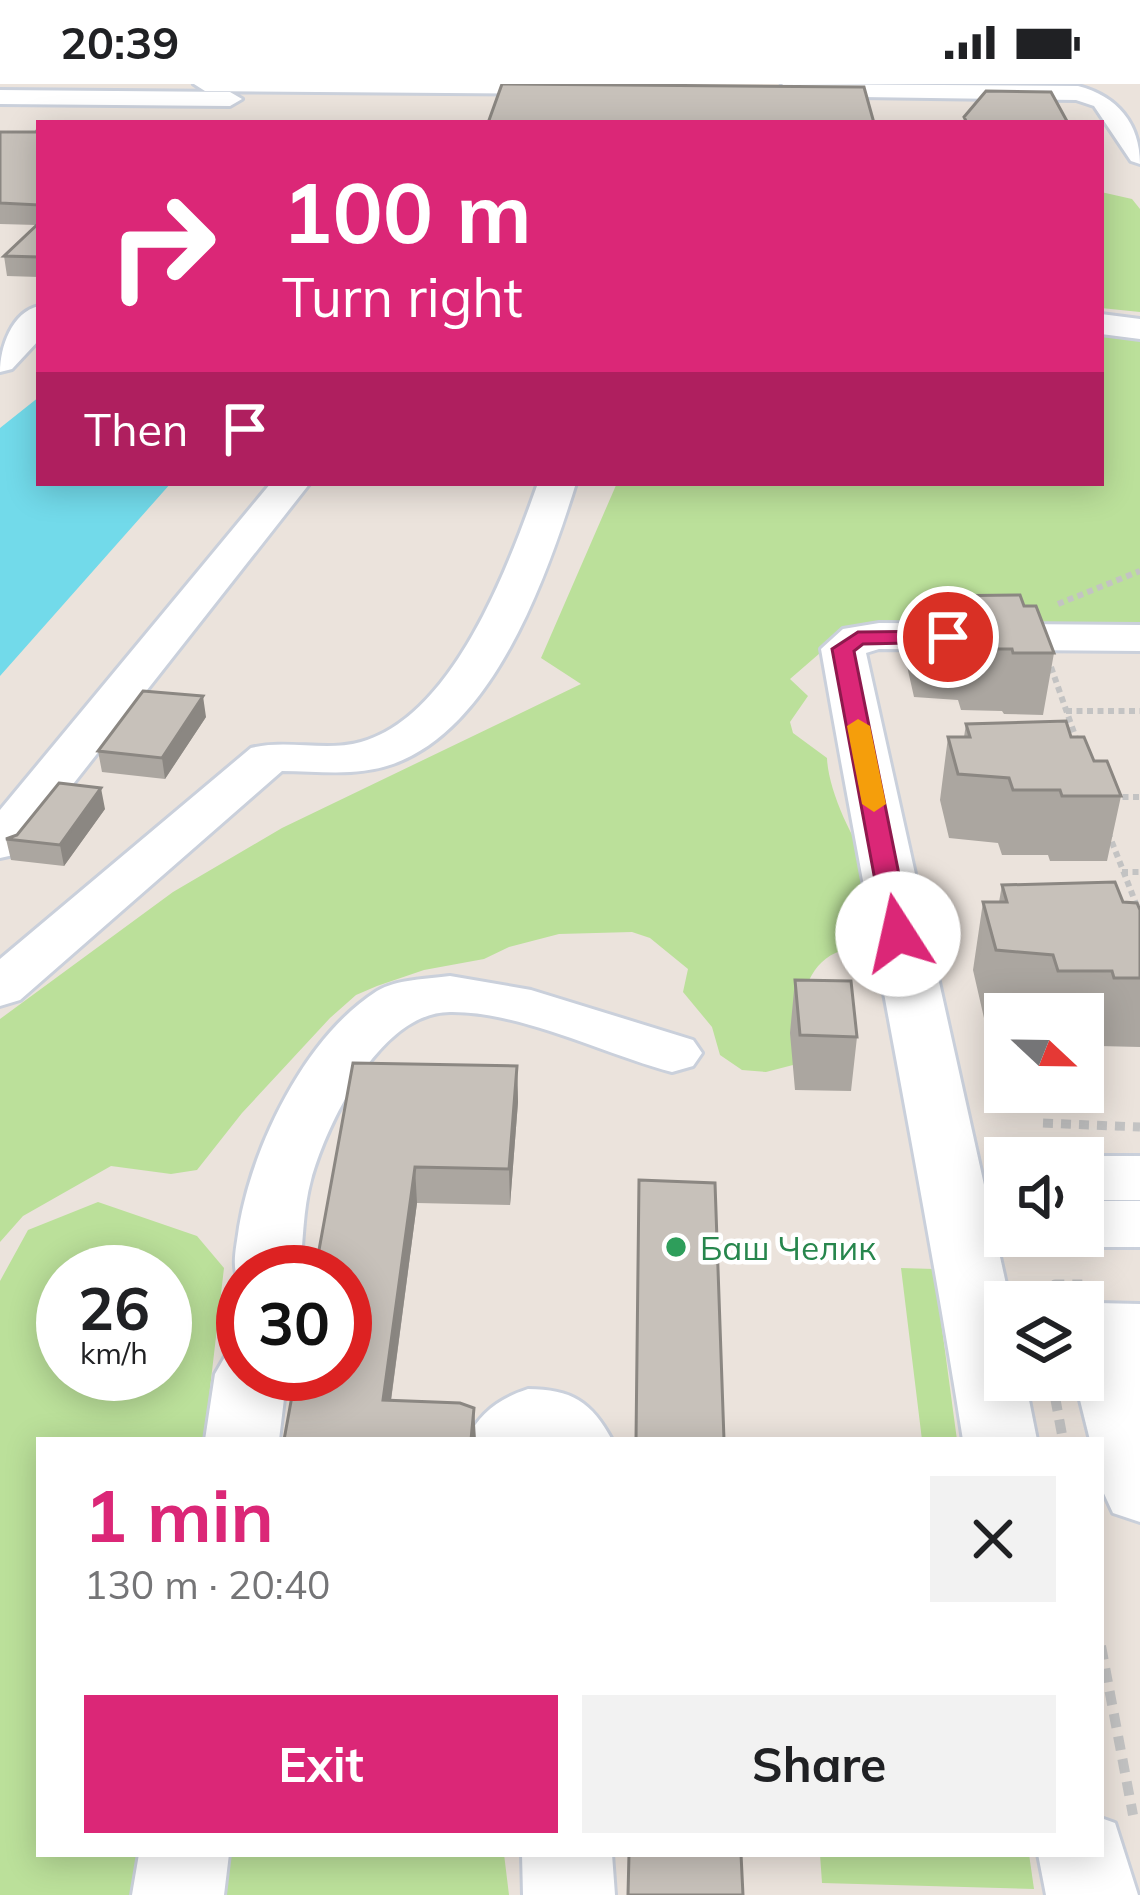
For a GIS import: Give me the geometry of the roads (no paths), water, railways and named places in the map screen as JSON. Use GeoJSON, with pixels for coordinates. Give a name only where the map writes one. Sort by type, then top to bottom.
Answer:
{"type":"FeatureCollection","features":[{"type":"Feature","properties":{"kind":"street"},"geometry":{"type":"LineString","coordinates":[[205,84],[237,92]]}},
{"type":"Feature","properties":{"kind":"street"},"geometry":{"type":"LineString","coordinates":[[0,97],[84,90],[611,87]]}},
{"type":"Feature","properties":{"kind":"street"},"geometry":{"type":"LineString","coordinates":[[770,88],[1068,92],[1140,102]]}},
{"type":"Feature","properties":{"kind":"street"},"geometry":{"type":"LineString","coordinates":[[937,90],[951,120]]}},
{"type":"Feature","properties":{"kind":"street"},"geometry":{"type":"LineString","coordinates":[[212,120],[237,92]]}},
{"type":"Feature","properties":{"kind":"street"},"geometry":{"type":"LineString","coordinates":[[1092,94],[1137,146]]}},
{"type":"Feature","properties":{"kind":"street"},"geometry":{"type":"LineString","coordinates":[[0,362],[36,322]]}},
{"type":"Feature","properties":{"kind":"street"},"geometry":{"type":"LineString","coordinates":[[1104,324],[1140,329]]}},
{"type":"Feature","properties":{"kind":"street"},"geometry":{"type":"LineString","coordinates":[[0,844],[289,486]]}},
{"type":"Feature","properties":{"kind":"street"},"geometry":{"type":"LineString","coordinates":[[0,988],[268,758],[355,759],[382,752],[411,735],[449,701],[470,673],[537,545],[556,486]]}},
{"type":"Feature","properties":{"kind":"street"},"geometry":{"type":"LineString","coordinates":[[1000,1437],[981,1201],[844,658],[848,643],[879,636],[1039,625],[1140,638]]}},
{"type":"Feature","properties":{"kind":"street"},"geometry":{"type":"LineString","coordinates":[[270,1245],[279,1180],[312,1105],[357,1036],[401,1001],[450,994],[511,1003],[672,1053]]}},
{"type":"Feature","properties":{"kind":"street"},"geometry":{"type":"LineString","coordinates":[[1104,1178],[1140,1178]]}},
{"type":"Feature","properties":{"kind":"street"},"geometry":{"type":"LineString","coordinates":[[1104,1224],[1140,1224]]}},
{"type":"Feature","properties":{"kind":"street"},"geometry":{"type":"LineString","coordinates":[[1140,1330],[1098,1329],[1140,1491]]}},
{"type":"Feature","properties":{"kind":"street"},"geometry":{"type":"LineString","coordinates":[[242,1437],[247,1401]]}},
{"type":"Feature","properties":{"kind":"street"},"geometry":{"type":"LineString","coordinates":[[506,1437],[528,1418],[555,1418],[572,1437]]}},
{"type":"Feature","properties":{"kind":"street"},"geometry":{"type":"LineString","coordinates":[[178,1895],[184,1857]]}},
{"type":"Feature","properties":{"kind":"street"},"geometry":{"type":"LineString","coordinates":[[567,1857],[569,1895]]}},
{"type":"Feature","properties":{"kind":"water"},"geometry":{"type":"Polygon","coordinates":[[[36,399],[36,486],[168,486],[0,676],[0,428],[36,399]]]}},
{"type":"Feature","properties":{"kind":"place","name":"Баш Челик"},"geometry":{"type":"Point","coordinates":[676,1247]}}]}
